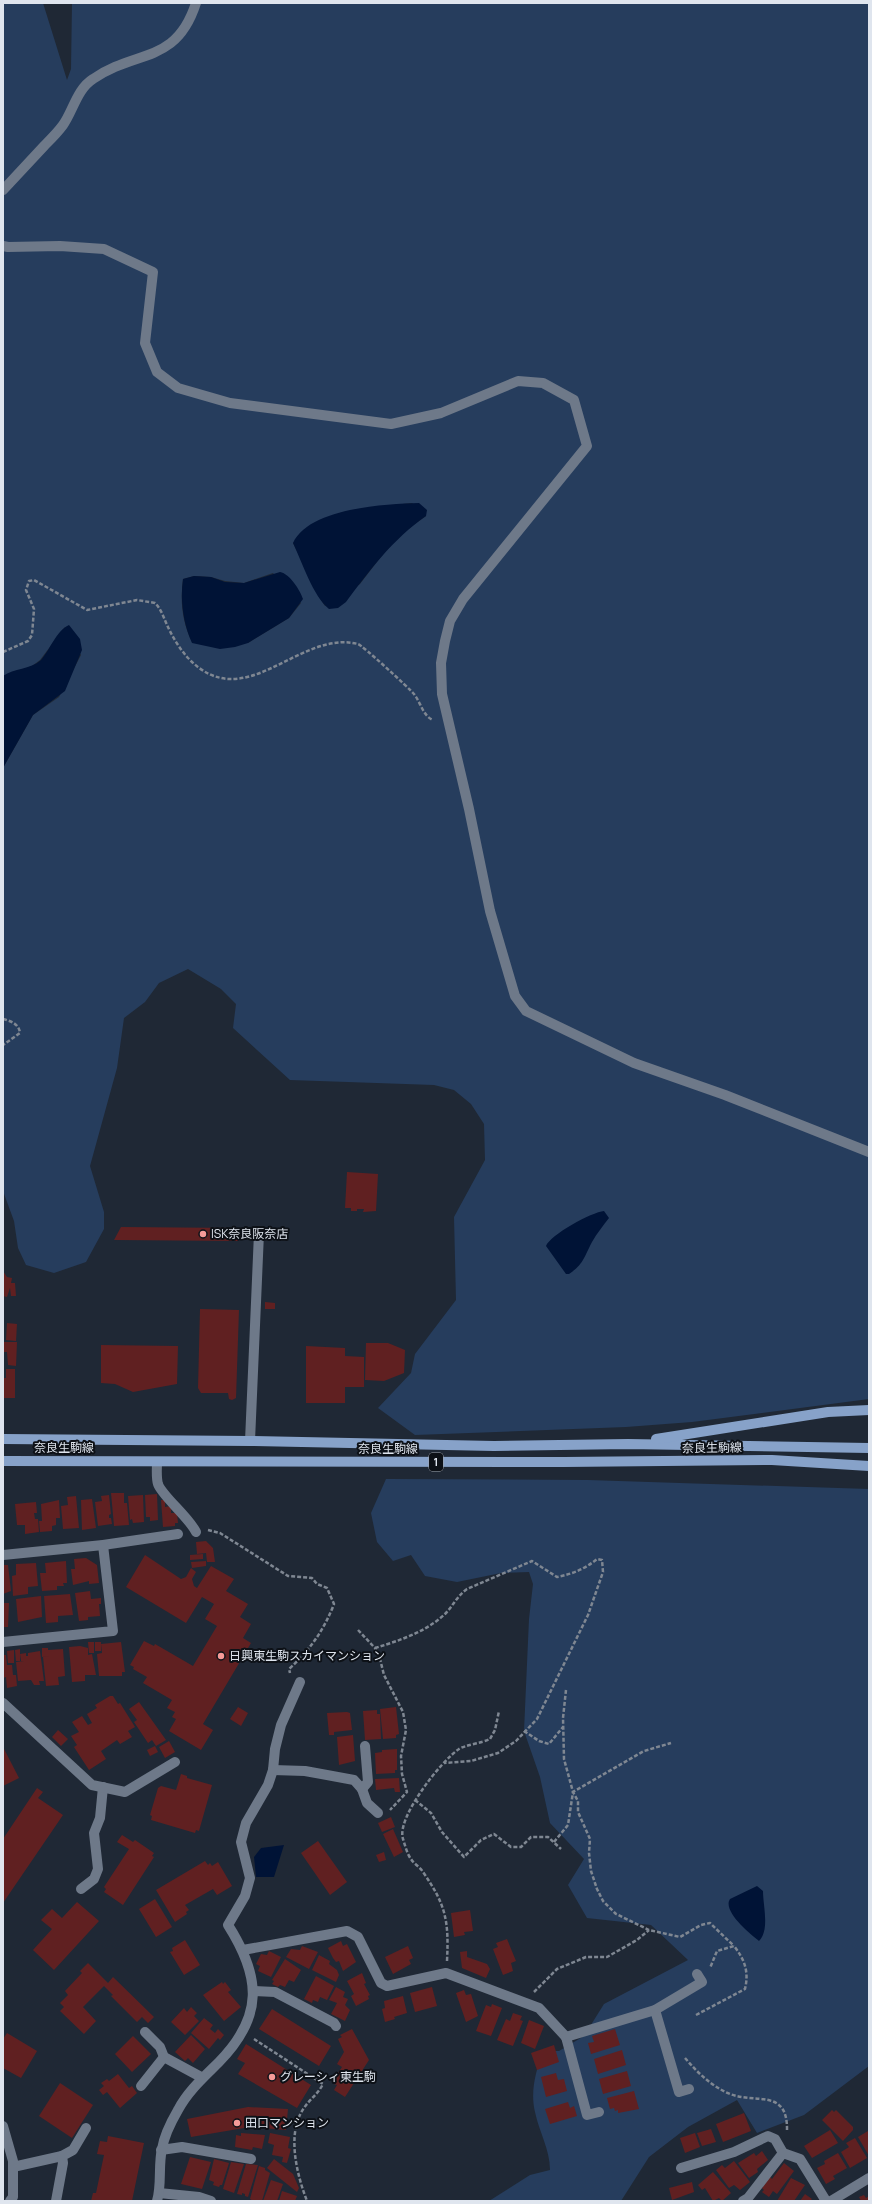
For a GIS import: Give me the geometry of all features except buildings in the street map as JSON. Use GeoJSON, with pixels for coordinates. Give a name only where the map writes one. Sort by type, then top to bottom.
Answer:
{"type":"FeatureCollection","features":[{"type":"Feature","properties":{"kind":"main road"},"geometry":{"type":"LineString","coordinates":[[628,1444],[828,1412],[869,1410]]}},
{"type":"Feature","properties":{"kind":"main road","name":"奈良生駒線"},"geometry":{"type":"LineString","coordinates":[[3,1439],[250,1441],[494,1446],[628,1444],[869,1448]]}},
{"type":"Feature","properties":{"kind":"main road","name":"奈良生駒線"},"geometry":{"type":"LineString","coordinates":[[3,1461],[564,1462],[772,1460],[869,1466]]}},
{"type":"Feature","properties":{"kind":"street"},"geometry":{"type":"LineString","coordinates":[[3,190],[64,125],[76,100],[91,80],[138,58],[158,52],[174,41],[186,25],[196,3]]}},
{"type":"Feature","properties":{"kind":"street"},"geometry":{"type":"LineString","coordinates":[[3,246],[60,246],[104,249],[153,272],[145,343],[157,372],[178,388],[230,403],[391,424],[441,413],[518,381],[543,383],[574,400],[587,446],[463,599],[450,621],[441,663],[442,694],[490,911],[515,996],[526,1011],[634,1063],[725,1094],[869,1152]]}},
{"type":"Feature","properties":{"kind":"street"},"geometry":{"type":"LineString","coordinates":[[250,1441],[258,1233]]}},
{"type":"Feature","properties":{"kind":"street"},"geometry":{"type":"LineString","coordinates":[[157,1462],[158,1482],[162,1492],[191,1522],[196,1532]]}},
{"type":"Feature","properties":{"kind":"street"},"geometry":{"type":"LineString","coordinates":[[3,1555],[103,1545],[178,1534]]}},
{"type":"Feature","properties":{"kind":"street"},"geometry":{"type":"LineString","coordinates":[[3,1642],[113,1631],[103,1545]]}},
{"type":"Feature","properties":{"kind":"street"},"geometry":{"type":"LineString","coordinates":[[211,2201],[199,2197],[158,2197],[161,2150],[178,2110],[201,2077],[219,2061],[244,2032],[254,2002],[254,1991],[243,1950],[228,1926],[245,1896],[250,1878],[241,1842],[246,1823],[268,1785],[274,1770],[275,1749],[281,1725],[300,1682]]}},
{"type":"Feature","properties":{"kind":"street"},"geometry":{"type":"LineString","coordinates":[[3,1703],[92,1785],[125,1792],[175,1762]]}},
{"type":"Feature","properties":{"kind":"street"},"geometry":{"type":"LineString","coordinates":[[362,1789],[368,1782],[365,1746]]}},
{"type":"Feature","properties":{"kind":"street"},"geometry":{"type":"LineString","coordinates":[[274,1770],[305,1771],[354,1780],[362,1789],[367,1803],[378,1813]]}},
{"type":"Feature","properties":{"kind":"street"},"geometry":{"type":"LineString","coordinates":[[81,1889],[94,1879],[98,1870],[94,1833],[100,1818],[104,1787]]}},
{"type":"Feature","properties":{"kind":"street"},"geometry":{"type":"LineString","coordinates":[[243,1950],[347,1931],[358,1937],[381,1983],[387,1986],[446,1973],[539,2008],[566,2037],[587,2115],[599,2112]]}},
{"type":"Feature","properties":{"kind":"street"},"geometry":{"type":"LineString","coordinates":[[566,2037],[655,2010],[700,1978]]}},
{"type":"Feature","properties":{"kind":"street"},"geometry":{"type":"LineString","coordinates":[[254,1991],[275,1992],[334,2023],[336,2026]]}},
{"type":"Feature","properties":{"kind":"street"},"geometry":{"type":"LineString","coordinates":[[655,2010],[679,2092],[689,2089]]}},
{"type":"Feature","properties":{"kind":"street"},"geometry":{"type":"LineString","coordinates":[[145,2032],[160,2047],[164,2057],[201,2077]]}},
{"type":"Feature","properties":{"kind":"street"},"geometry":{"type":"LineString","coordinates":[[141,2086],[164,2057]]}},
{"type":"Feature","properties":{"kind":"street"},"geometry":{"type":"LineString","coordinates":[[3,2126],[13,2167],[13,2197],[10,2201]]}},
{"type":"Feature","properties":{"kind":"street"},"geometry":{"type":"LineString","coordinates":[[13,2167],[62,2156],[73,2150],[86,2128]]}},
{"type":"Feature","properties":{"kind":"street"},"geometry":{"type":"LineString","coordinates":[[681,2168],[734,2152],[768,2136],[775,2139],[783,2152],[800,2159],[826,2201]]}},
{"type":"Feature","properties":{"kind":"street"},"geometry":{"type":"LineString","coordinates":[[161,2150],[182,2147],[251,2158]]}},
{"type":"Feature","properties":{"kind":"street"},"geometry":{"type":"LineString","coordinates":[[747,2200],[783,2152]]}},
{"type":"Feature","properties":{"kind":"street"},"geometry":{"type":"LineString","coordinates":[[56,2201],[64,2163],[62,2156]]}},
{"type":"Feature","properties":{"kind":"street"},"geometry":{"type":"LineString","coordinates":[[831,2201],[869,2178]]}},
{"type":"Feature","properties":{"kind":"path"},"geometry":{"type":"LineString","coordinates":[[3,652],[28,641],[32,636],[34,609],[26,590],[29,581],[34,580],[87,610],[136,600],[156,603],[169,629],[189,658],[201,668],[216,676],[234,679],[249,677],[322,646],[342,642],[359,644],[405,684],[415,695],[427,717],[449,724]]}},
{"type":"Feature","properties":{"kind":"path"},"geometry":{"type":"LineString","coordinates":[[3,1019],[11,1021],[17,1025],[20,1033],[3,1044]]}},
{"type":"Feature","properties":{"kind":"path"},"geometry":{"type":"LineString","coordinates":[[196,1532],[212,1530],[220,1532],[288,1576],[312,1578],[317,1584],[327,1588],[334,1604],[327,1623],[307,1652],[289,1669],[292,1678],[300,1682]]}},
{"type":"Feature","properties":{"kind":"path"},"geometry":{"type":"LineString","coordinates":[[375,1648],[398,1641],[432,1624],[445,1614],[459,1594],[467,1588],[532,1561],[557,1577],[573,1574],[597,1559],[602,1560],[603,1572],[596,1594],[573,1648],[537,1718],[516,1741],[498,1753],[471,1761],[444,1762]]}},
{"type":"Feature","properties":{"kind":"path"},"geometry":{"type":"LineString","coordinates":[[358,1630],[375,1648],[380,1659],[384,1675],[403,1712],[406,1730],[401,1756],[402,1774],[407,1792],[387,1812],[378,1813]]}},
{"type":"Feature","properties":{"kind":"path"},"geometry":{"type":"LineString","coordinates":[[566,1690],[564,1759],[573,1792],[578,1801],[578,1812],[582,1822],[588,1830],[590,1839],[589,1853],[591,1870],[603,1902],[616,1914],[649,1930],[680,1937],[701,1925],[710,1923],[741,1954],[748,1976],[745,1989],[696,2015]]}},
{"type":"Feature","properties":{"kind":"path"},"geometry":{"type":"LineString","coordinates":[[446,1973],[446,1914],[430,1882],[411,1859],[402,1838],[404,1824],[415,1800],[444,1762],[461,1748],[477,1745],[490,1739],[495,1730],[499,1711]]}},
{"type":"Feature","properties":{"kind":"path"},"geometry":{"type":"LineString","coordinates":[[524,1731],[539,1741],[549,1744],[564,1726]]}},
{"type":"Feature","properties":{"kind":"path"},"geometry":{"type":"LineString","coordinates":[[573,1792],[644,1751],[671,1743]]}},
{"type":"Feature","properties":{"kind":"path"},"geometry":{"type":"LineString","coordinates":[[554,1842],[568,1825],[573,1792]]}},
{"type":"Feature","properties":{"kind":"path"},"geometry":{"type":"LineString","coordinates":[[415,1800],[431,1813],[442,1832],[464,1857],[481,1840],[494,1834],[511,1847],[521,1847],[531,1837],[548,1837],[562,1849]]}},
{"type":"Feature","properties":{"kind":"path"},"geometry":{"type":"LineString","coordinates":[[526,2003],[537,1989],[557,1969],[586,1957],[607,1956],[637,1940],[649,1930]]}},
{"type":"Feature","properties":{"kind":"path"},"geometry":{"type":"LineString","coordinates":[[700,1978],[707,1976],[717,1951],[734,1946]]}},
{"type":"Feature","properties":{"kind":"path"},"geometry":{"type":"LineString","coordinates":[[244,2032],[323,2084],[319,2093],[303,2109],[295,2130],[295,2163],[300,2183],[308,2201]]}},
{"type":"Feature","properties":{"kind":"path"},"geometry":{"type":"LineString","coordinates":[[683,2056],[700,2076],[714,2086],[731,2094],[747,2098],[762,2097],[776,2102],[787,2117],[786,2132],[775,2139]]}},
{"type":"Feature","properties":{"kind":"shaded area"},"geometry":{"type":"Polygon","coordinates":[[[3,3],[43,3],[67,80],[71,69],[72,3],[869,3],[869,1399],[692,1422],[626,1427],[415,1435],[378,1408],[411,1373],[415,1354],[456,1300],[454,1217],[485,1160],[484,1124],[471,1104],[454,1090],[434,1085],[290,1080],[233,1028],[236,1004],[221,989],[188,969],[159,983],[145,1002],[124,1018],[117,1068],[90,1166],[104,1212],[104,1229],[86,1262],[54,1273],[26,1265],[18,1248],[14,1221],[3,1191],[3,768],[33,715],[59,697],[81,655],[65,627],[40,660],[32,666],[3,676],[3,3]],[[412,503],[367,508],[293,543],[319,597],[325,606],[360,584],[383,554],[401,534],[426,516],[412,503]],[[273,573],[244,583],[225,581],[211,577],[194,576],[183,579],[182,595],[184,619],[192,642],[248,643],[289,618],[301,603],[273,573]]]}},
{"type":"Feature","properties":{"kind":"shaded area"},"geometry":{"type":"Polygon","coordinates":[[[419,503],[427,510],[426,516],[392,545],[346,602],[338,608],[329,609],[323,603],[313,587],[293,543],[302,531],[315,522],[331,515],[349,510],[419,503]]]}},
{"type":"Feature","properties":{"kind":"shaded area"},"geometry":{"type":"Polygon","coordinates":[[[280,572],[284,573],[291,579],[300,591],[303,599],[289,618],[248,643],[235,647],[220,649],[192,643],[186,628],[183,611],[183,579],[194,576],[211,577],[225,582],[244,583],[280,572]]]}},
{"type":"Feature","properties":{"kind":"shaded area"},"geometry":{"type":"Polygon","coordinates":[[[69,625],[80,639],[82,650],[65,691],[33,715],[3,768],[3,676],[7,673],[32,666],[41,660],[60,632],[69,625]]]}},
{"type":"Feature","properties":{"kind":"shaded area"},"geometry":{"type":"Polygon","coordinates":[[[604,1211],[609,1218],[594,1239],[578,1267],[569,1274],[566,1274],[546,1246],[549,1241],[563,1230],[590,1215],[604,1211]]]}},
{"type":"Feature","properties":{"kind":"shaded area"},"geometry":{"type":"Polygon","coordinates":[[[386,1479],[588,1480],[869,1489],[869,2066],[804,2115],[757,2133],[737,2100],[688,2127],[649,2157],[621,2201],[489,2201],[530,2175],[550,2170],[550,2162],[535,2112],[533,2096],[536,2074],[543,2051],[559,2051],[584,2036],[604,2004],[688,1960],[651,1925],[587,1918],[568,1885],[584,1859],[550,1823],[540,1777],[524,1731],[529,1619],[533,1584],[529,1572],[501,1573],[457,1582],[425,1576],[411,1555],[393,1561],[377,1542],[371,1513],[386,1479]]]}},
{"type":"Feature","properties":{"kind":"shaded area"},"geometry":{"type":"Polygon","coordinates":[[[284,1845],[274,1877],[256,1877],[254,1857],[261,1848],[284,1845]]]}},
{"type":"Feature","properties":{"kind":"shaded area"},"geometry":{"type":"Polygon","coordinates":[[[757,1886],[763,1891],[765,1918],[764,1931],[759,1941],[733,1916],[729,1904],[730,1899],[757,1886]]]}},
{"type":"Feature","properties":{"kind":"place","name":"ISK奈良阪奈店"},"geometry":{"type":"Point","coordinates":[203,1234]}},
{"type":"Feature","properties":{"kind":"place","name":"日興東生駒スカイマンション"},"geometry":{"type":"Point","coordinates":[221,1656]}},
{"type":"Feature","properties":{"kind":"place","name":"グレーシィ東生駒"},"geometry":{"type":"Point","coordinates":[272,2077]}},
{"type":"Feature","properties":{"kind":"place","name":"田口マンション"},"geometry":{"type":"Point","coordinates":[237,2123]}}]}
